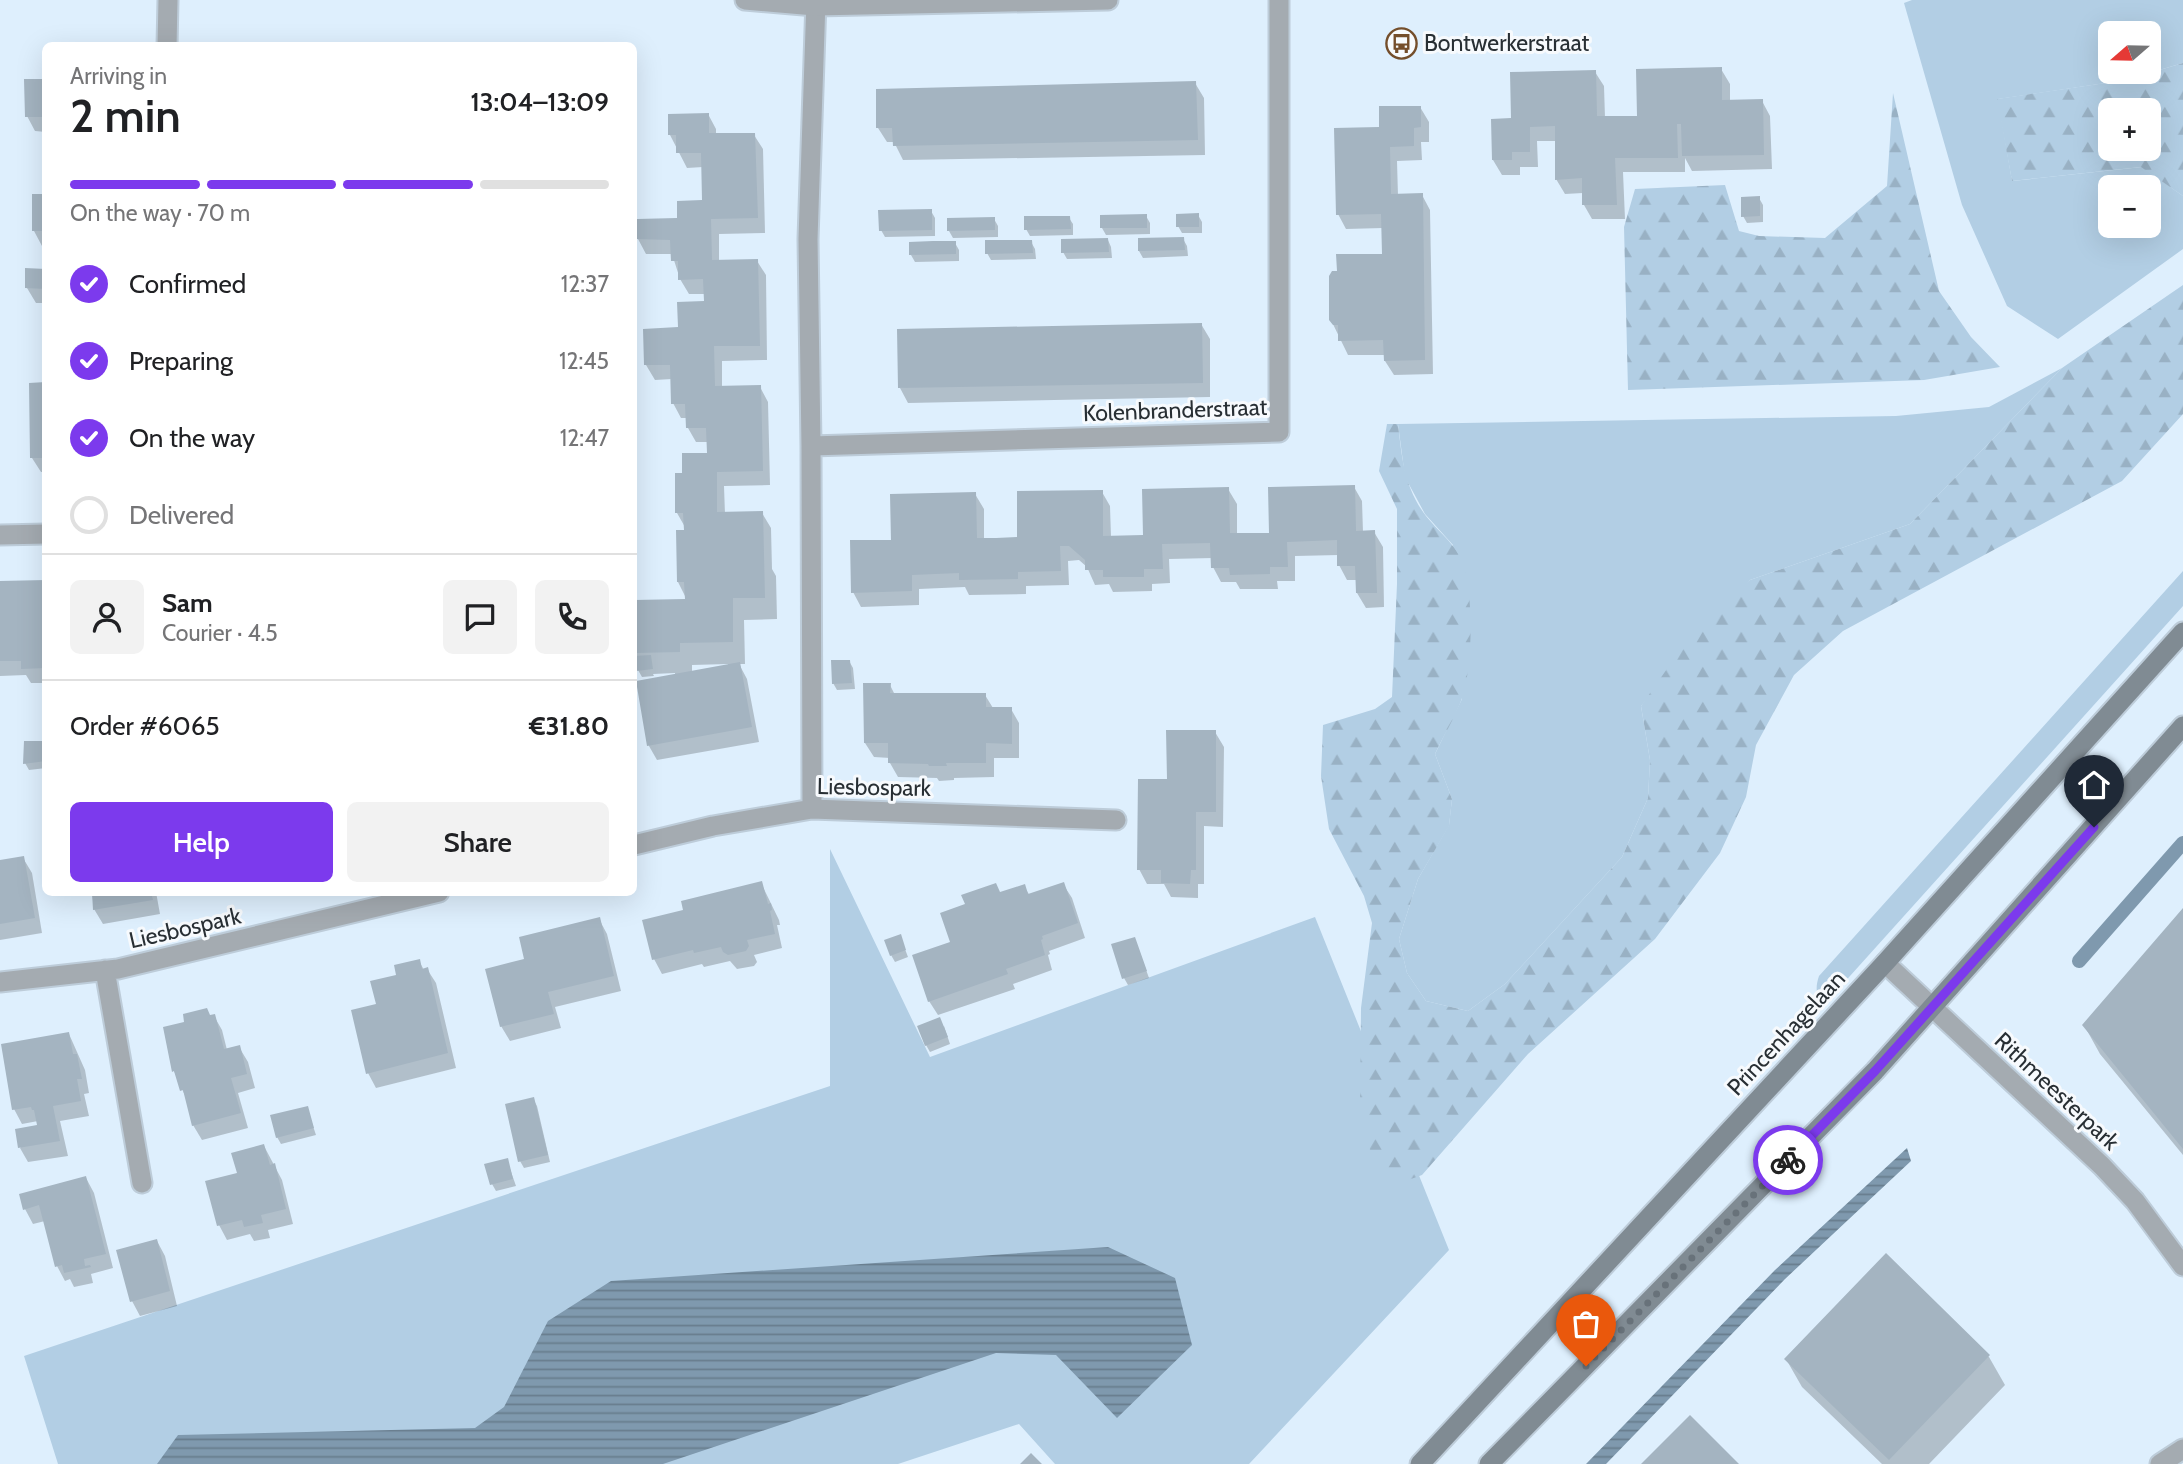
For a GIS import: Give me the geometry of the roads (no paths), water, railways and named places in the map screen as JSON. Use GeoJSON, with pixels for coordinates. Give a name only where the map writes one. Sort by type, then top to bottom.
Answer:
{"type":"FeatureCollection","features":[{"type":"Feature","properties":{"kind":"main road","name":"Princenhagelaan"},"geometry":{"type":"LineString","coordinates":[[1420,1464],[1885,963],[2183,632]]}},
{"type":"Feature","properties":{"kind":"main road"},"geometry":{"type":"LineString","coordinates":[[1489,1464],[1875,1071],[2183,726]]}},
{"type":"Feature","properties":{"kind":"street"},"geometry":{"type":"LineString","coordinates":[[167,42],[169,0]]}},
{"type":"Feature","properties":{"kind":"street"},"geometry":{"type":"LineString","coordinates":[[745,0],[816,3],[1108,0]]}},
{"type":"Feature","properties":{"kind":"street","name":"Kolenbranderstraat"},"geometry":{"type":"LineString","coordinates":[[811,446],[1279,432],[1279,0]]}},
{"type":"Feature","properties":{"kind":"street"},"geometry":{"type":"LineString","coordinates":[[812,809],[808,239],[816,3]]}},
{"type":"Feature","properties":{"kind":"street"},"geometry":{"type":"LineString","coordinates":[[0,535],[42,534]]}},
{"type":"Feature","properties":{"kind":"street","name":"Liesbospark"},"geometry":{"type":"LineString","coordinates":[[637,844],[713,826],[812,809],[1116,820]]}},
{"type":"Feature","properties":{"kind":"street","name":"Liesbospark"},"geometry":{"type":"LineString","coordinates":[[0,982],[118,970],[423,896]]}},
{"type":"Feature","properties":{"kind":"street","name":"Rithmeesterpark"},"geometry":{"type":"LineString","coordinates":[[1885,963],[2102,1166],[2134,1200],[2183,1266]]}},
{"type":"Feature","properties":{"kind":"street","name":"Liesbospark"},"geometry":{"type":"LineString","coordinates":[[105,971],[142,1183]]}},
{"type":"Feature","properties":{"kind":"street"},"geometry":{"type":"LineString","coordinates":[[2160,1464],[2183,1449]]}},
{"type":"Feature","properties":{"kind":"waterway"},"geometry":{"type":"LineString","coordinates":[[2079,961],[2183,843]]}},
{"type":"Feature","properties":{"kind":"place","name":"Bontwerkerstraat"},"geometry":{"type":"Point","coordinates":[1401,43]}}]}
